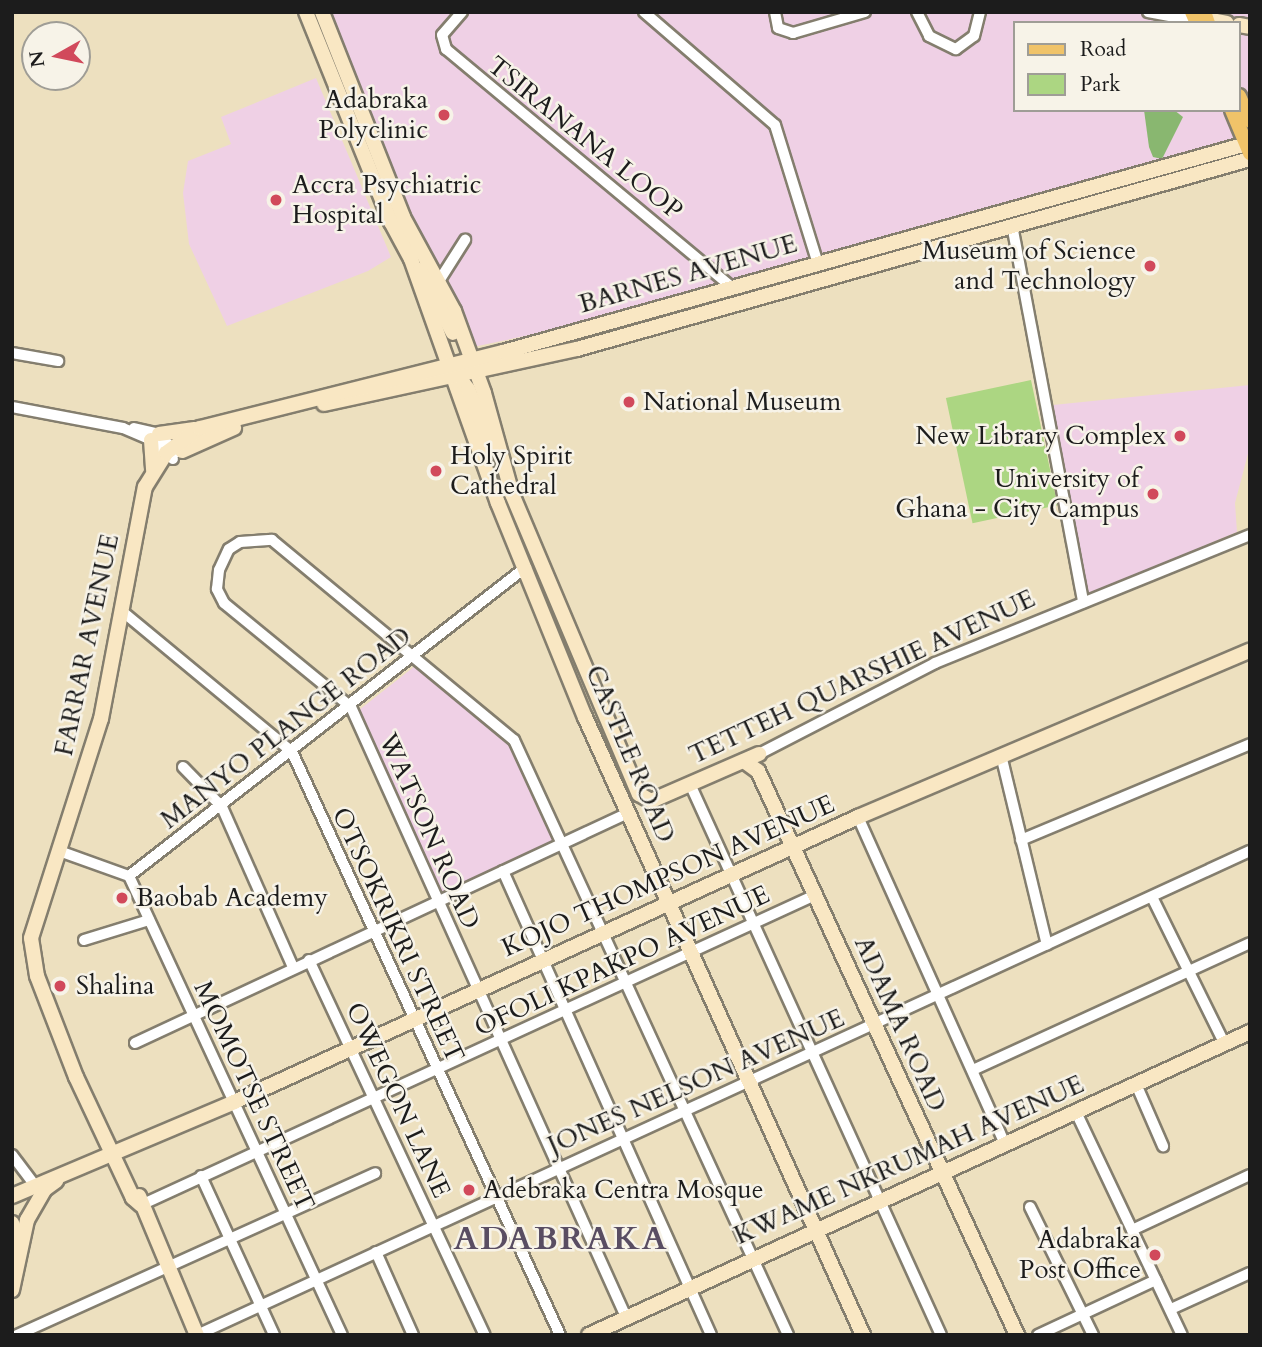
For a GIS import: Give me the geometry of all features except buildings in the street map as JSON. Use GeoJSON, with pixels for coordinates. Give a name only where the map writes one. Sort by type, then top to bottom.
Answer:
{"type":"FeatureCollection","features":[{"type":"Feature","properties":{"kind":"main road","name":"CASTLE ROAD"},"geometry":{"type":"LineString","coordinates":[[306,12],[391,222],[411,260],[432,322],[462,368],[484,393],[512,494],[639,794],[651,801]]}},
{"type":"Feature","properties":{"kind":"main road","name":"CASTLE ROAD"},"geometry":{"type":"LineString","coordinates":[[322,12],[403,217],[439,281],[460,327],[462,368],[458,395],[585,717],[863,1335]]}},
{"type":"Feature","properties":{"kind":"main road"},"geometry":{"type":"LineString","coordinates":[[1241,101],[1250,121]]}},
{"type":"Feature","properties":{"kind":"main road"},"geometry":{"type":"LineString","coordinates":[[1234,112],[1249,146]]}},
{"type":"Feature","properties":{"kind":"main road","name":"BARNES AVENUE"},"geometry":{"type":"LineString","coordinates":[[502,359],[733,288],[1249,146]]}},
{"type":"Feature","properties":{"kind":"main road","name":"BARNES AVENUE"},"geometry":{"type":"LineString","coordinates":[[153,471],[200,428],[502,359],[602,343],[1250,159]]}},
{"type":"Feature","properties":{"kind":"main road"},"geometry":{"type":"LineString","coordinates":[[411,260],[439,302],[512,494]]}},
{"type":"Feature","properties":{"kind":"main road"},"geometry":{"type":"LineString","coordinates":[[432,322],[433,356],[422,377],[445,385],[458,395]]}},
{"type":"Feature","properties":{"kind":"main road"},"geometry":{"type":"LineString","coordinates":[[460,327],[478,348],[502,359],[490,376],[484,393]]}},
{"type":"Feature","properties":{"kind":"main road","name":"BARNES AVENUE"},"geometry":{"type":"LineString","coordinates":[[172,453],[238,427],[422,377]]}},
{"type":"Feature","properties":{"kind":"main road"},"geometry":{"type":"LineString","coordinates":[[153,471],[155,437],[200,428]]}},
{"type":"Feature","properties":{"kind":"main road","name":"FARRAR AVENUE"},"geometry":{"type":"LineString","coordinates":[[141,513],[172,453]]}},
{"type":"Feature","properties":{"kind":"main road","name":"FARRAR AVENUE"},"geometry":{"type":"LineString","coordinates":[[153,471],[141,513],[101,719],[34,920],[32,959],[74,1065],[83,1073],[197,1335]]}},
{"type":"Feature","properties":{"kind":"main road","name":"KOJO THOMPSON AVENUE"},"geometry":{"type":"LineString","coordinates":[[12,1196],[234,1102],[477,988],[606,933],[858,817],[1250,652]]}},
{"type":"Feature","properties":{"kind":"main road"},"geometry":{"type":"LineString","coordinates":[[585,717],[604,709]]}},
{"type":"Feature","properties":{"kind":"main road","name":"TETTEH QUARSHIE AVENUE"},"geometry":{"type":"LineString","coordinates":[[651,801],[759,754]]}},
{"type":"Feature","properties":{"kind":"main road","name":"ADAMA ROAD"},"geometry":{"type":"LineString","coordinates":[[759,754],[758,771],[1017,1335]]}},
{"type":"Feature","properties":{"kind":"main road"},"geometry":{"type":"LineString","coordinates":[[744,761],[758,771]]}},
{"type":"Feature","properties":{"kind":"main road","name":"KWAME NKRUMAH AVENUE"},"geometry":{"type":"LineString","coordinates":[[589,1335],[753,1257],[880,1204],[1075,1110],[1250,1032]]}},
{"type":"Feature","properties":{"kind":"main road"},"geometry":{"type":"LineString","coordinates":[[12,1290],[35,1203],[61,1176]]}},
{"type":"Feature","properties":{"kind":"main road"},"geometry":{"type":"LineString","coordinates":[[12,1223],[19,1236],[20,1256]]}},
{"type":"Feature","properties":{"kind":"street","name":"TSIRANANA LOOP"},"geometry":{"type":"LineString","coordinates":[[462,12],[442,35],[446,49],[733,288]]}},
{"type":"Feature","properties":{"kind":"street"},"geometry":{"type":"LineString","coordinates":[[643,12],[775,125],[818,264]]}},
{"type":"Feature","properties":{"kind":"street"},"geometry":{"type":"LineString","coordinates":[[775,12],[778,28],[793,33],[865,12]]}},
{"type":"Feature","properties":{"kind":"street"},"geometry":{"type":"LineString","coordinates":[[917,12],[929,36],[956,49],[974,36],[980,12]]}},
{"type":"Feature","properties":{"kind":"street"},"geometry":{"type":"LineString","coordinates":[[1148,12],[1201,18]]}},
{"type":"Feature","properties":{"kind":"street"},"geometry":{"type":"LineString","coordinates":[[1012,225],[1083,601]]}},
{"type":"Feature","properties":{"kind":"street"},"geometry":{"type":"LineString","coordinates":[[439,281],[465,240]]}},
{"type":"Feature","properties":{"kind":"street"},"geometry":{"type":"LineString","coordinates":[[12,353],[58,361]]}},
{"type":"Feature","properties":{"kind":"street"},"geometry":{"type":"LineString","coordinates":[[12,407],[123,428],[155,437],[172,453]]}},
{"type":"Feature","properties":{"kind":"street","name":"TETTEH QUARSHIE AVENUE"},"geometry":{"type":"LineString","coordinates":[[759,754],[935,663],[1250,535]]}},
{"type":"Feature","properties":{"kind":"street"},"geometry":{"type":"LineString","coordinates":[[351,707],[224,603],[217,589],[219,570],[229,549],[257,538],[272,540],[415,653],[508,732],[629,982],[788,1335]]}},
{"type":"Feature","properties":{"kind":"street","name":"MANYO PLANGE ROAD"},"geometry":{"type":"LineString","coordinates":[[130,876],[351,707],[415,653],[526,567]]}},
{"type":"Feature","properties":{"kind":"street","name":"OTSOKRIKRI STREET"},"geometry":{"type":"LineString","coordinates":[[123,612],[292,752],[494,1197],[560,1335]]}},
{"type":"Feature","properties":{"kind":"street","name":"WATSON ROAD"},"geometry":{"type":"LineString","coordinates":[[351,707],[626,1317]]}},
{"type":"Feature","properties":{"kind":"street"},"geometry":{"type":"LineString","coordinates":[[1021,840],[1250,744]]}},
{"type":"Feature","properties":{"kind":"street"},"geometry":{"type":"LineString","coordinates":[[1001,755],[1047,945]]}},
{"type":"Feature","properties":{"kind":"street"},"geometry":{"type":"LineString","coordinates":[[183,766],[222,807],[293,967]]}},
{"type":"Feature","properties":{"kind":"street"},"geometry":{"type":"LineString","coordinates":[[690,784],[751,925],[941,1335]]}},
{"type":"Feature","properties":{"kind":"street"},"geometry":{"type":"LineString","coordinates":[[135,1043],[628,813]]}},
{"type":"Feature","properties":{"kind":"street"},"geometry":{"type":"LineString","coordinates":[[858,817],[975,1069],[1005,1144]]}},
{"type":"Feature","properties":{"kind":"street"},"geometry":{"type":"LineString","coordinates":[[59,851],[130,876]]}},
{"type":"Feature","properties":{"kind":"street","name":"JONES NELSON AVENUE"},"geometry":{"type":"LineString","coordinates":[[197,1335],[559,1167],[941,996],[1250,851]]}},
{"type":"Feature","properties":{"kind":"street"},"geometry":{"type":"LineString","coordinates":[[503,871],[621,1140],[711,1335]]}},
{"type":"Feature","properties":{"kind":"street","name":"MOMOTSE STREET"},"geometry":{"type":"LineString","coordinates":[[130,876],[342,1335]]}},
{"type":"Feature","properties":{"kind":"street","name":"OFOLI KPAKPO AVENUE"},"geometry":{"type":"LineString","coordinates":[[141,1205],[815,895]]}},
{"type":"Feature","properties":{"kind":"street"},"geometry":{"type":"LineString","coordinates":[[1152,897],[1190,969],[1224,1043]]}},
{"type":"Feature","properties":{"kind":"street"},"geometry":{"type":"LineString","coordinates":[[83,940],[149,920]]}},
{"type":"Feature","properties":{"kind":"street"},"geometry":{"type":"LineString","coordinates":[[975,1069],[1250,943]]}},
{"type":"Feature","properties":{"kind":"street","name":"OWEGON LANE"},"geometry":{"type":"LineString","coordinates":[[309,960],[376,1095],[485,1335]]}},
{"type":"Feature","properties":{"kind":"street"},"geometry":{"type":"LineString","coordinates":[[1136,1084],[1163,1146]]}},
{"type":"Feature","properties":{"kind":"street"},"geometry":{"type":"LineString","coordinates":[[1075,1110],[1182,1335]]}},
{"type":"Feature","properties":{"kind":"street"},"geometry":{"type":"LineString","coordinates":[[12,1155],[35,1185]]}},
{"type":"Feature","properties":{"kind":"street"},"geometry":{"type":"LineString","coordinates":[[17,1335],[375,1173]]}},
{"type":"Feature","properties":{"kind":"street"},"geometry":{"type":"LineString","coordinates":[[1132,1230],[1250,1175]]}},
{"type":"Feature","properties":{"kind":"street"},"geometry":{"type":"LineString","coordinates":[[201,1176],[274,1335]]}},
{"type":"Feature","properties":{"kind":"street"},"geometry":{"type":"LineString","coordinates":[[1030,1207],[1093,1335]]}},
{"type":"Feature","properties":{"kind":"street"},"geometry":{"type":"LineString","coordinates":[[376,1252],[413,1335]]}},
{"type":"Feature","properties":{"kind":"street"},"geometry":{"type":"LineString","coordinates":[[1171,1309],[1250,1273]]}},
{"type":"Feature","properties":{"kind":"street"},"geometry":{"type":"LineString","coordinates":[[1038,1335],[1156,1280]]}},
{"type":"Feature","properties":{"kind":"shaded area"},"geometry":{"type":"Polygon","coordinates":[[[326,12],[1187,12],[1190,21],[1014,21],[1014,112],[1226,112],[1238,143],[572,326],[473,347],[411,222],[326,12]]]}},
{"type":"Feature","properties":{"kind":"shaded area"},"geometry":{"type":"Polygon","coordinates":[[[1208,12],[1250,12],[1250,112],[1241,91],[1241,21],[1208,12]]]}},
{"type":"Feature","properties":{"kind":"shaded area","name":"Accra Psychiatric Hospital"},"geometry":{"type":"Polygon","coordinates":[[[316,78],[391,257],[368,271],[227,326],[189,244],[183,193],[188,161],[231,144],[221,117],[316,78]]]}},
{"type":"Feature","properties":{"kind":"shaded area","name":"University of Ghana - City Campus"},"geometry":{"type":"Polygon","coordinates":[[[1250,385],[1250,446],[1235,503],[1237,532],[1087,595],[1053,405],[1250,385]]]}},
{"type":"Feature","properties":{"kind":"shaded area"},"geometry":{"type":"Polygon","coordinates":[[[415,666],[507,737],[556,845],[439,897],[359,710],[415,666]]]}},
{"type":"Feature","properties":{"kind":"green space"},"geometry":{"type":"Polygon","coordinates":[[[1144,112],[1177,112],[1183,117],[1162,159],[1153,157],[1144,112]]]}},
{"type":"Feature","properties":{"kind":"green space"},"geometry":{"type":"Polygon","coordinates":[[[1031,380],[1058,505],[973,523],[946,398],[1031,380]]]}},
{"type":"Feature","properties":{"kind":"place","name":"Adabraka Polyclinic"},"geometry":{"type":"Point","coordinates":[444,115]}},
{"type":"Feature","properties":{"kind":"place","name":"Accra Psychiatric Hospital"},"geometry":{"type":"Point","coordinates":[276,200]}},
{"type":"Feature","properties":{"kind":"place","name":"Museum of Science and Technology"},"geometry":{"type":"Point","coordinates":[1150,266]}},
{"type":"Feature","properties":{"kind":"place","name":"National Museum"},"geometry":{"type":"Point","coordinates":[629,402]}},
{"type":"Feature","properties":{"kind":"place","name":"New Library Complex"},"geometry":{"type":"Point","coordinates":[1180,436]}},
{"type":"Feature","properties":{"kind":"place","name":"Holy Spirit Cathedral"},"geometry":{"type":"Point","coordinates":[436,471]}},
{"type":"Feature","properties":{"kind":"place","name":"University of Ghana - City Campus"},"geometry":{"type":"Point","coordinates":[1153,494]}},
{"type":"Feature","properties":{"kind":"place","name":"Baobab Academy"},"geometry":{"type":"Point","coordinates":[122,898]}},
{"type":"Feature","properties":{"kind":"place","name":"Shalina"},"geometry":{"type":"Point","coordinates":[60,986]}},
{"type":"Feature","properties":{"kind":"place","name":"Adebraka Centra Mosque"},"geometry":{"type":"Point","coordinates":[469,1190]}},
{"type":"Feature","properties":{"kind":"place","name":"Adabraka Post Office"},"geometry":{"type":"Point","coordinates":[1155,1255]}},
{"type":"Feature","properties":{"kind":"district","name":"ADABRAKA"},"geometry":{"type":"Point","coordinates":[561,1239]}}]}
